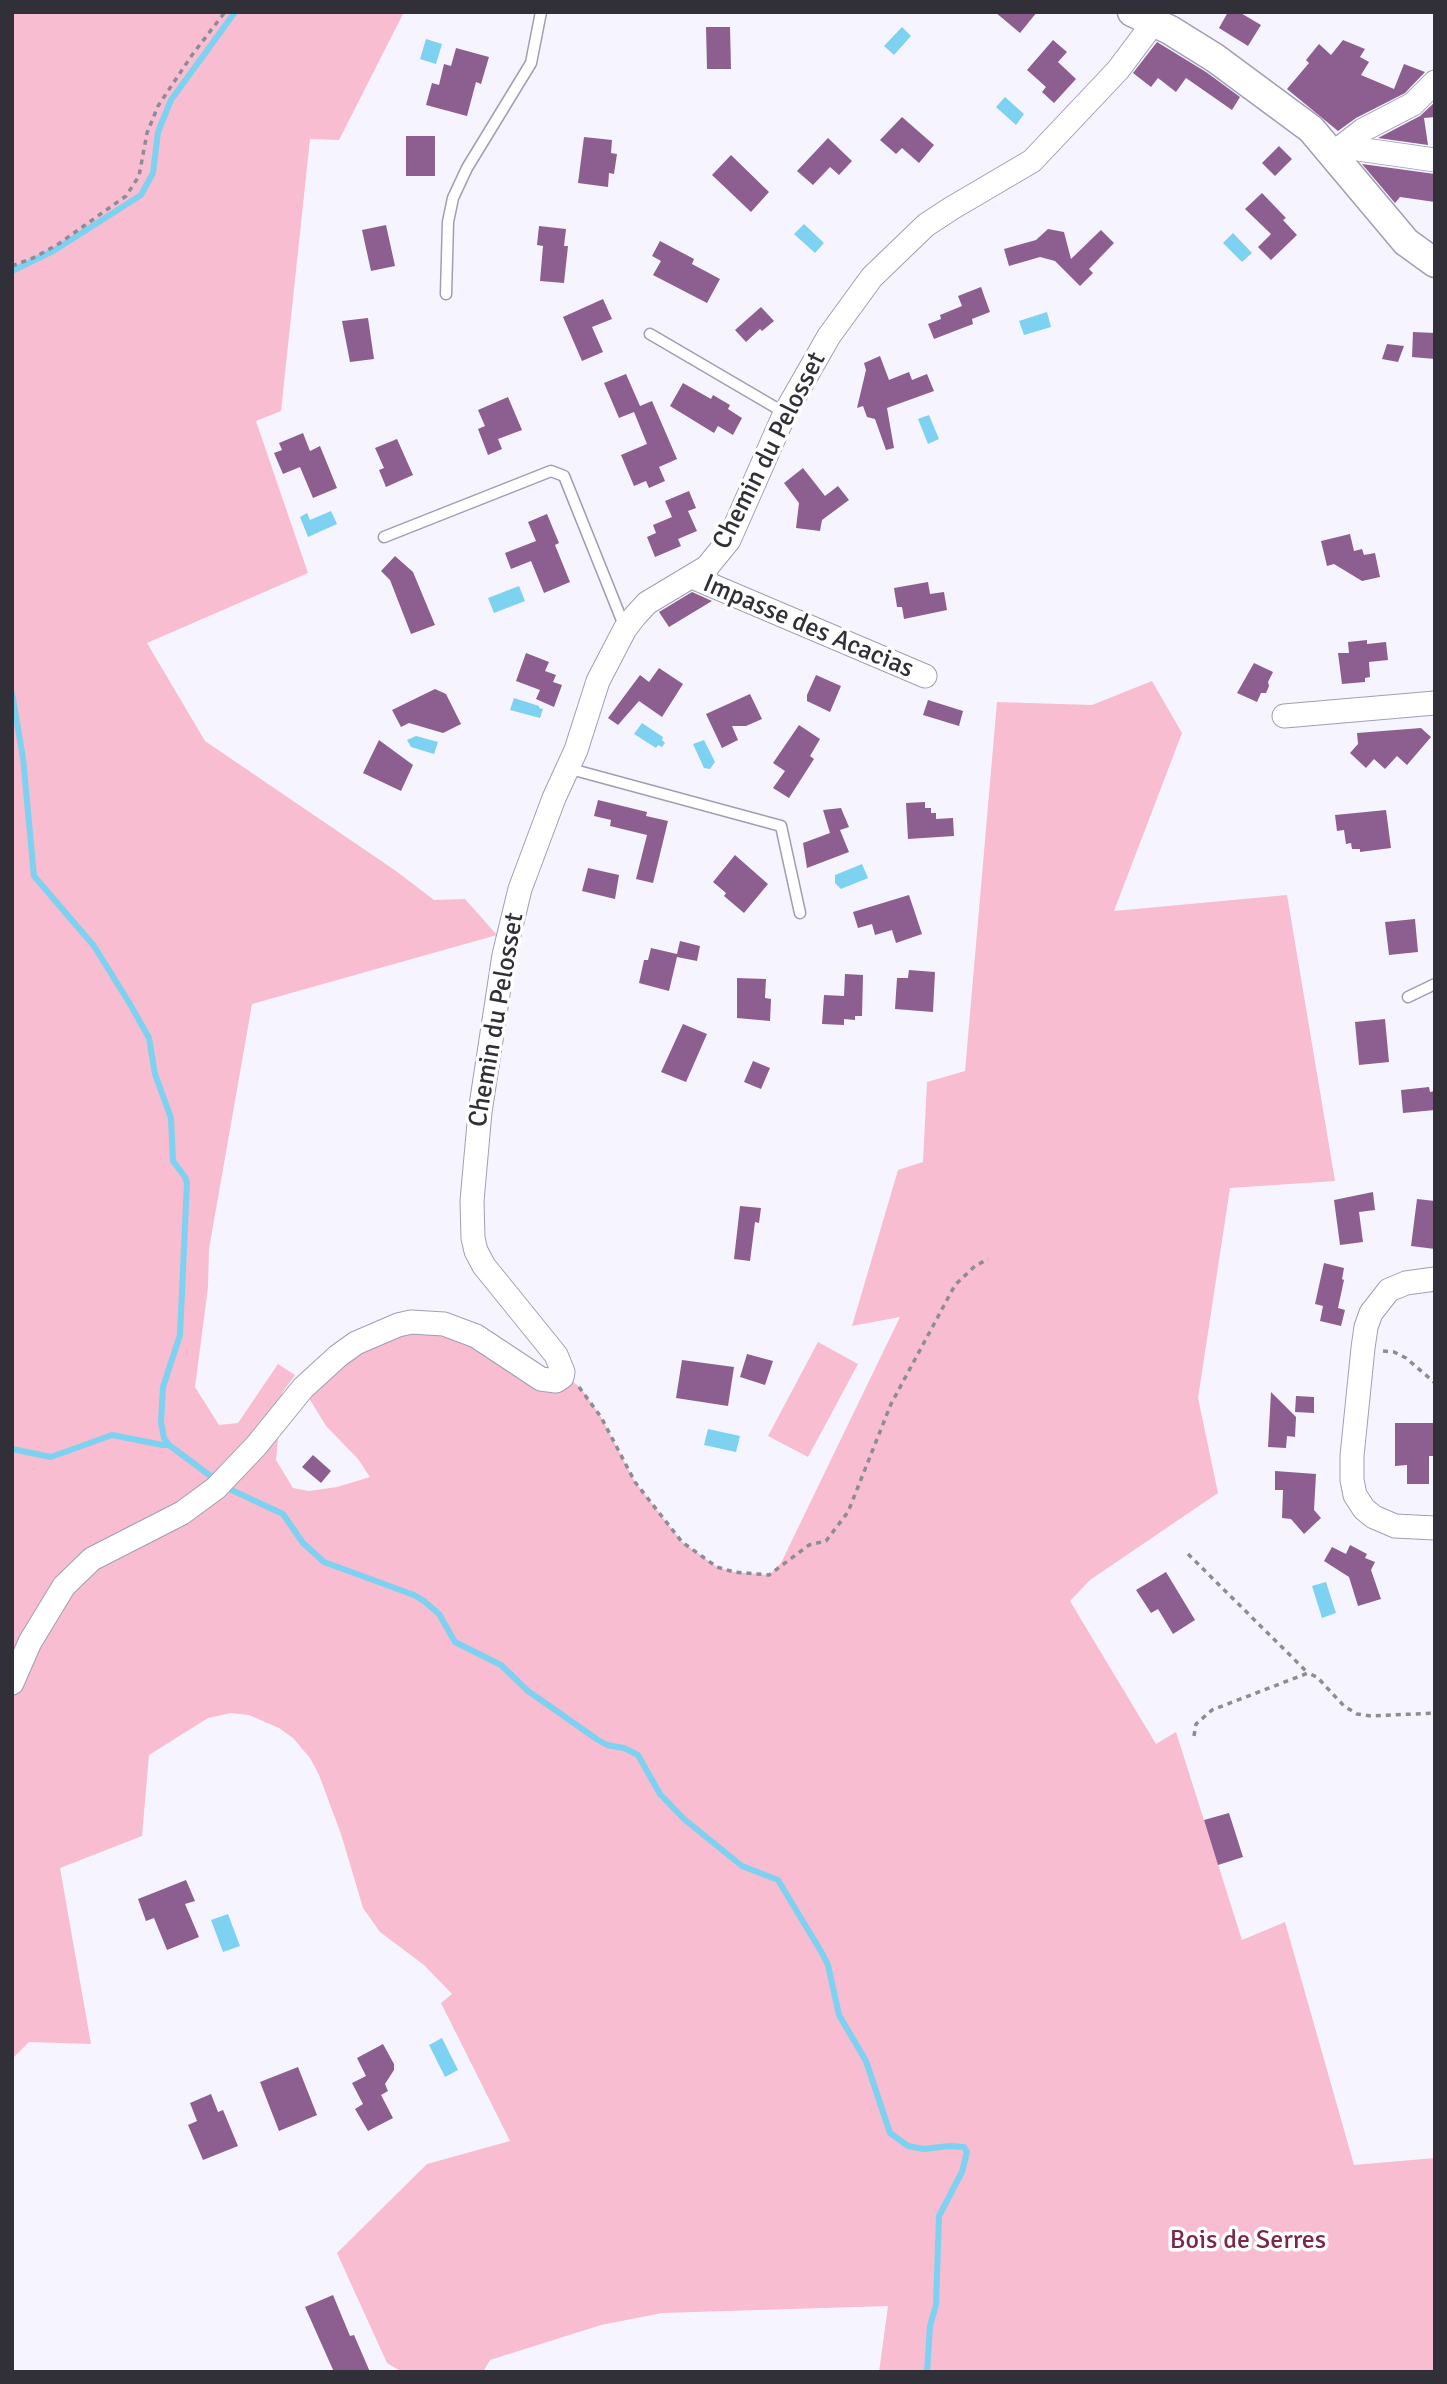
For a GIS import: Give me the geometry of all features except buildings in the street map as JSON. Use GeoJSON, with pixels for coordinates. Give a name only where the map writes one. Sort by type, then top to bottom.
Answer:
{"type":"FeatureCollection","features":[{"type":"Feature","properties":{"kind":"street"},"geometry":{"type":"LineString","coordinates":[[1143,17],[1215,58],[1338,150],[1406,242],[1435,263]]}},
{"type":"Feature","properties":{"kind":"street","name":"Chemin du Pelosset"},"geometry":{"type":"LineString","coordinates":[[563,1375],[556,1355],[484,1266],[473,1238],[472,1201],[480,1112],[504,955],[520,889],[576,750],[598,681],[625,629],[648,603],[692,577],[717,557],[729,540],[785,413],[829,336],[872,277],[926,225],[1032,161],[1118,70],[1143,17]]}},
{"type":"Feature","properties":{"kind":"street"},"geometry":{"type":"LineString","coordinates":[[1338,150],[1363,131],[1413,104],[1435,82]]}},
{"type":"Feature","properties":{"kind":"street"},"geometry":{"type":"LineString","coordinates":[[1338,150],[1435,160]]}},
{"type":"Feature","properties":{"kind":"street","name":"Impasse des Acacias"},"geometry":{"type":"LineString","coordinates":[[692,577],[925,676]]}},
{"type":"Feature","properties":{"kind":"street"},"geometry":{"type":"LineString","coordinates":[[1284,716],[1435,703]]}},
{"type":"Feature","properties":{"kind":"street"},"geometry":{"type":"LineString","coordinates":[[1435,1279],[1406,1283],[1389,1290],[1371,1313],[1363,1348],[1352,1456],[1355,1495],[1364,1509],[1385,1523],[1395,1526],[1435,1528]]}},
{"type":"Feature","properties":{"kind":"street"},"geometry":{"type":"LineString","coordinates":[[12,1683],[30,1642],[64,1586],[92,1559],[182,1513],[222,1483],[303,1388],[356,1343],[411,1322],[444,1324],[487,1342],[541,1379],[556,1381],[563,1375]]}},
{"type":"Feature","properties":{"kind":"lane"},"geometry":{"type":"LineString","coordinates":[[446,294],[448,222],[453,198],[467,168],[531,63],[541,12]]}},
{"type":"Feature","properties":{"kind":"lane"},"geometry":{"type":"LineString","coordinates":[[650,334],[785,413]]}},
{"type":"Feature","properties":{"kind":"lane"},"geometry":{"type":"LineString","coordinates":[[384,537],[551,471],[564,476],[625,629]]}},
{"type":"Feature","properties":{"kind":"lane"},"geometry":{"type":"LineString","coordinates":[[567,768],[781,826],[800,913]]}},
{"type":"Feature","properties":{"kind":"lane"},"geometry":{"type":"LineString","coordinates":[[1408,997],[1435,984]]}},
{"type":"Feature","properties":{"kind":"path"},"geometry":{"type":"LineString","coordinates":[[12,266],[57,245],[126,196],[139,176],[147,133],[158,106],[191,55],[225,12]]}},
{"type":"Feature","properties":{"kind":"path"},"geometry":{"type":"LineString","coordinates":[[563,1375],[580,1387],[601,1417],[635,1482],[682,1542],[718,1567],[734,1572],[769,1575],[809,1545],[826,1541],[848,1512],[891,1404],[955,1285],[975,1266],[988,1259]]}},
{"type":"Feature","properties":{"kind":"path"},"geometry":{"type":"LineString","coordinates":[[1363,1348],[1399,1355],[1435,1383]]}},
{"type":"Feature","properties":{"kind":"path"},"geometry":{"type":"LineString","coordinates":[[1188,1554],[1344,1706],[1357,1714],[1371,1716],[1435,1713]]}},
{"type":"Feature","properties":{"kind":"path"},"geometry":{"type":"LineString","coordinates":[[1194,1735],[1196,1724],[1212,1710],[1308,1673]]}},
{"type":"Feature","properties":{"kind":"green space","name":"Bois de Serres"},"geometry":{"type":"Polygon","coordinates":[[[12,12],[404,12],[339,140],[310,139],[281,411],[256,421],[308,573],[147,643],[205,741],[396,871],[434,900],[465,899],[497,935],[252,1004],[209,1249],[208,1287],[195,1387],[219,1425],[238,1423],[278,1364],[295,1375],[282,1393],[276,1460],[293,1488],[309,1491],[337,1487],[370,1477],[358,1459],[326,1426],[303,1388],[411,1322],[498,1349],[563,1375],[580,1387],[601,1417],[635,1482],[682,1542],[717,1567],[734,1572],[769,1575],[781,1563],[900,1317],[852,1326],[898,1170],[923,1162],[927,1082],[965,1071],[997,702],[1092,705],[1152,681],[1182,733],[1114,911],[1287,895],[1335,1181],[1230,1188],[1198,1398],[1218,1493],[1090,1580],[1070,1601],[1156,1744],[1176,1732],[1242,1940],[1285,1922],[1354,2165],[1435,2158],[1435,2372],[879,2372],[888,2306],[662,2313],[601,2325],[490,2360],[483,2372],[402,2372],[387,2363],[337,2253],[427,2164],[510,2141],[441,2003],[452,1994],[424,1965],[380,1932],[363,1908],[341,1834],[310,1758],[293,1738],[279,1728],[249,1715],[231,1713],[208,1718],[149,1755],[142,1836],[60,1868],[91,2044],[29,2042],[12,2059],[12,12]]]}},
{"type":"Feature","properties":{"kind":"green space"},"geometry":{"type":"Polygon","coordinates":[[[818,1342],[858,1364],[808,1457],[768,1436],[818,1342]]]}},
{"type":"Feature","properties":{"kind":"water"},"geometry":{"type":"Polygon","coordinates":[[[902,27],[911,36],[894,55],[884,46],[902,27]]]}},
{"type":"Feature","properties":{"kind":"water"},"geometry":{"type":"Polygon","coordinates":[[[426,39],[442,44],[436,64],[420,59],[426,39]]]}},
{"type":"Feature","properties":{"kind":"water"},"geometry":{"type":"Polygon","coordinates":[[[1005,97],[1024,114],[1016,125],[996,107],[1005,97]]]}},
{"type":"Feature","properties":{"kind":"water"},"geometry":{"type":"Polygon","coordinates":[[[804,224],[824,243],[815,253],[794,234],[804,224]]]}},
{"type":"Feature","properties":{"kind":"water"},"geometry":{"type":"Polygon","coordinates":[[[1233,233],[1252,253],[1242,262],[1223,243],[1233,233]]]}},
{"type":"Feature","properties":{"kind":"water"},"geometry":{"type":"Polygon","coordinates":[[[1047,312],[1051,327],[1024,335],[1019,321],[1047,312]]]}},
{"type":"Feature","properties":{"kind":"water"},"geometry":{"type":"Polygon","coordinates":[[[929,415],[939,439],[928,444],[918,419],[929,415]]]}},
{"type":"Feature","properties":{"kind":"water"},"geometry":{"type":"Polygon","coordinates":[[[331,511],[337,524],[308,537],[300,517],[307,513],[310,520],[331,511]]]}},
{"type":"Feature","properties":{"kind":"water"},"geometry":{"type":"Polygon","coordinates":[[[519,586],[525,601],[494,613],[488,598],[519,586]]]}},
{"type":"Feature","properties":{"kind":"water"},"geometry":{"type":"Polygon","coordinates":[[[514,698],[543,709],[540,718],[510,710],[514,698]]]}},
{"type":"Feature","properties":{"kind":"water"},"geometry":{"type":"Polygon","coordinates":[[[642,723],[663,737],[665,743],[662,747],[658,745],[656,748],[634,734],[642,723]]]}},
{"type":"Feature","properties":{"kind":"water"},"geometry":{"type":"Polygon","coordinates":[[[416,736],[438,742],[434,754],[411,747],[407,740],[416,736]]]}},
{"type":"Feature","properties":{"kind":"water"},"geometry":{"type":"Polygon","coordinates":[[[704,740],[715,762],[710,769],[704,768],[693,744],[704,740]]]}},
{"type":"Feature","properties":{"kind":"water"},"geometry":{"type":"Polygon","coordinates":[[[862,864],[868,878],[841,889],[835,883],[835,875],[862,864]]]}},
{"type":"Feature","properties":{"kind":"water"},"geometry":{"type":"Polygon","coordinates":[[[708,1429],[740,1436],[736,1452],[704,1445],[708,1429]]]}},
{"type":"Feature","properties":{"kind":"water"},"geometry":{"type":"Polygon","coordinates":[[[1326,1582],[1336,1613],[1322,1618],[1312,1586],[1326,1582]]]}},
{"type":"Feature","properties":{"kind":"water"},"geometry":{"type":"Polygon","coordinates":[[[228,1914],[240,1946],[223,1952],[211,1920],[228,1914]]]}},
{"type":"Feature","properties":{"kind":"water"},"geometry":{"type":"Polygon","coordinates":[[[442,2038],[458,2070],[445,2077],[429,2045],[442,2038]]]}},
{"type":"Feature","properties":{"kind":"waterway"},"geometry":{"type":"LineString","coordinates":[[12,271],[55,250],[141,195],[153,173],[158,132],[171,100],[235,12]]}},
{"type":"Feature","properties":{"kind":"waterway"},"geometry":{"type":"LineString","coordinates":[[12,693],[23,758],[34,876],[94,946],[130,1004],[149,1038],[155,1074],[171,1118],[173,1161],[187,1183],[180,1335],[163,1387],[161,1422],[164,1438],[169,1445],[216,1480]]}},
{"type":"Feature","properties":{"kind":"waterway"},"geometry":{"type":"LineString","coordinates":[[12,1449],[51,1457],[112,1435],[169,1445]]}},
{"type":"Feature","properties":{"kind":"waterway"},"geometry":{"type":"LineString","coordinates":[[225,1487],[283,1514],[303,1543],[324,1562],[424,1601],[439,1614],[455,1642],[501,1665],[528,1691],[598,1740],[638,1755],[660,1794],[684,1819],[742,1866],[778,1880],[828,1965],[839,2015],[866,2061],[890,2133],[908,2146],[924,2149],[964,2147],[967,2152],[962,2172],[939,2216],[936,2305],[930,2326],[927,2372]]}}]}
